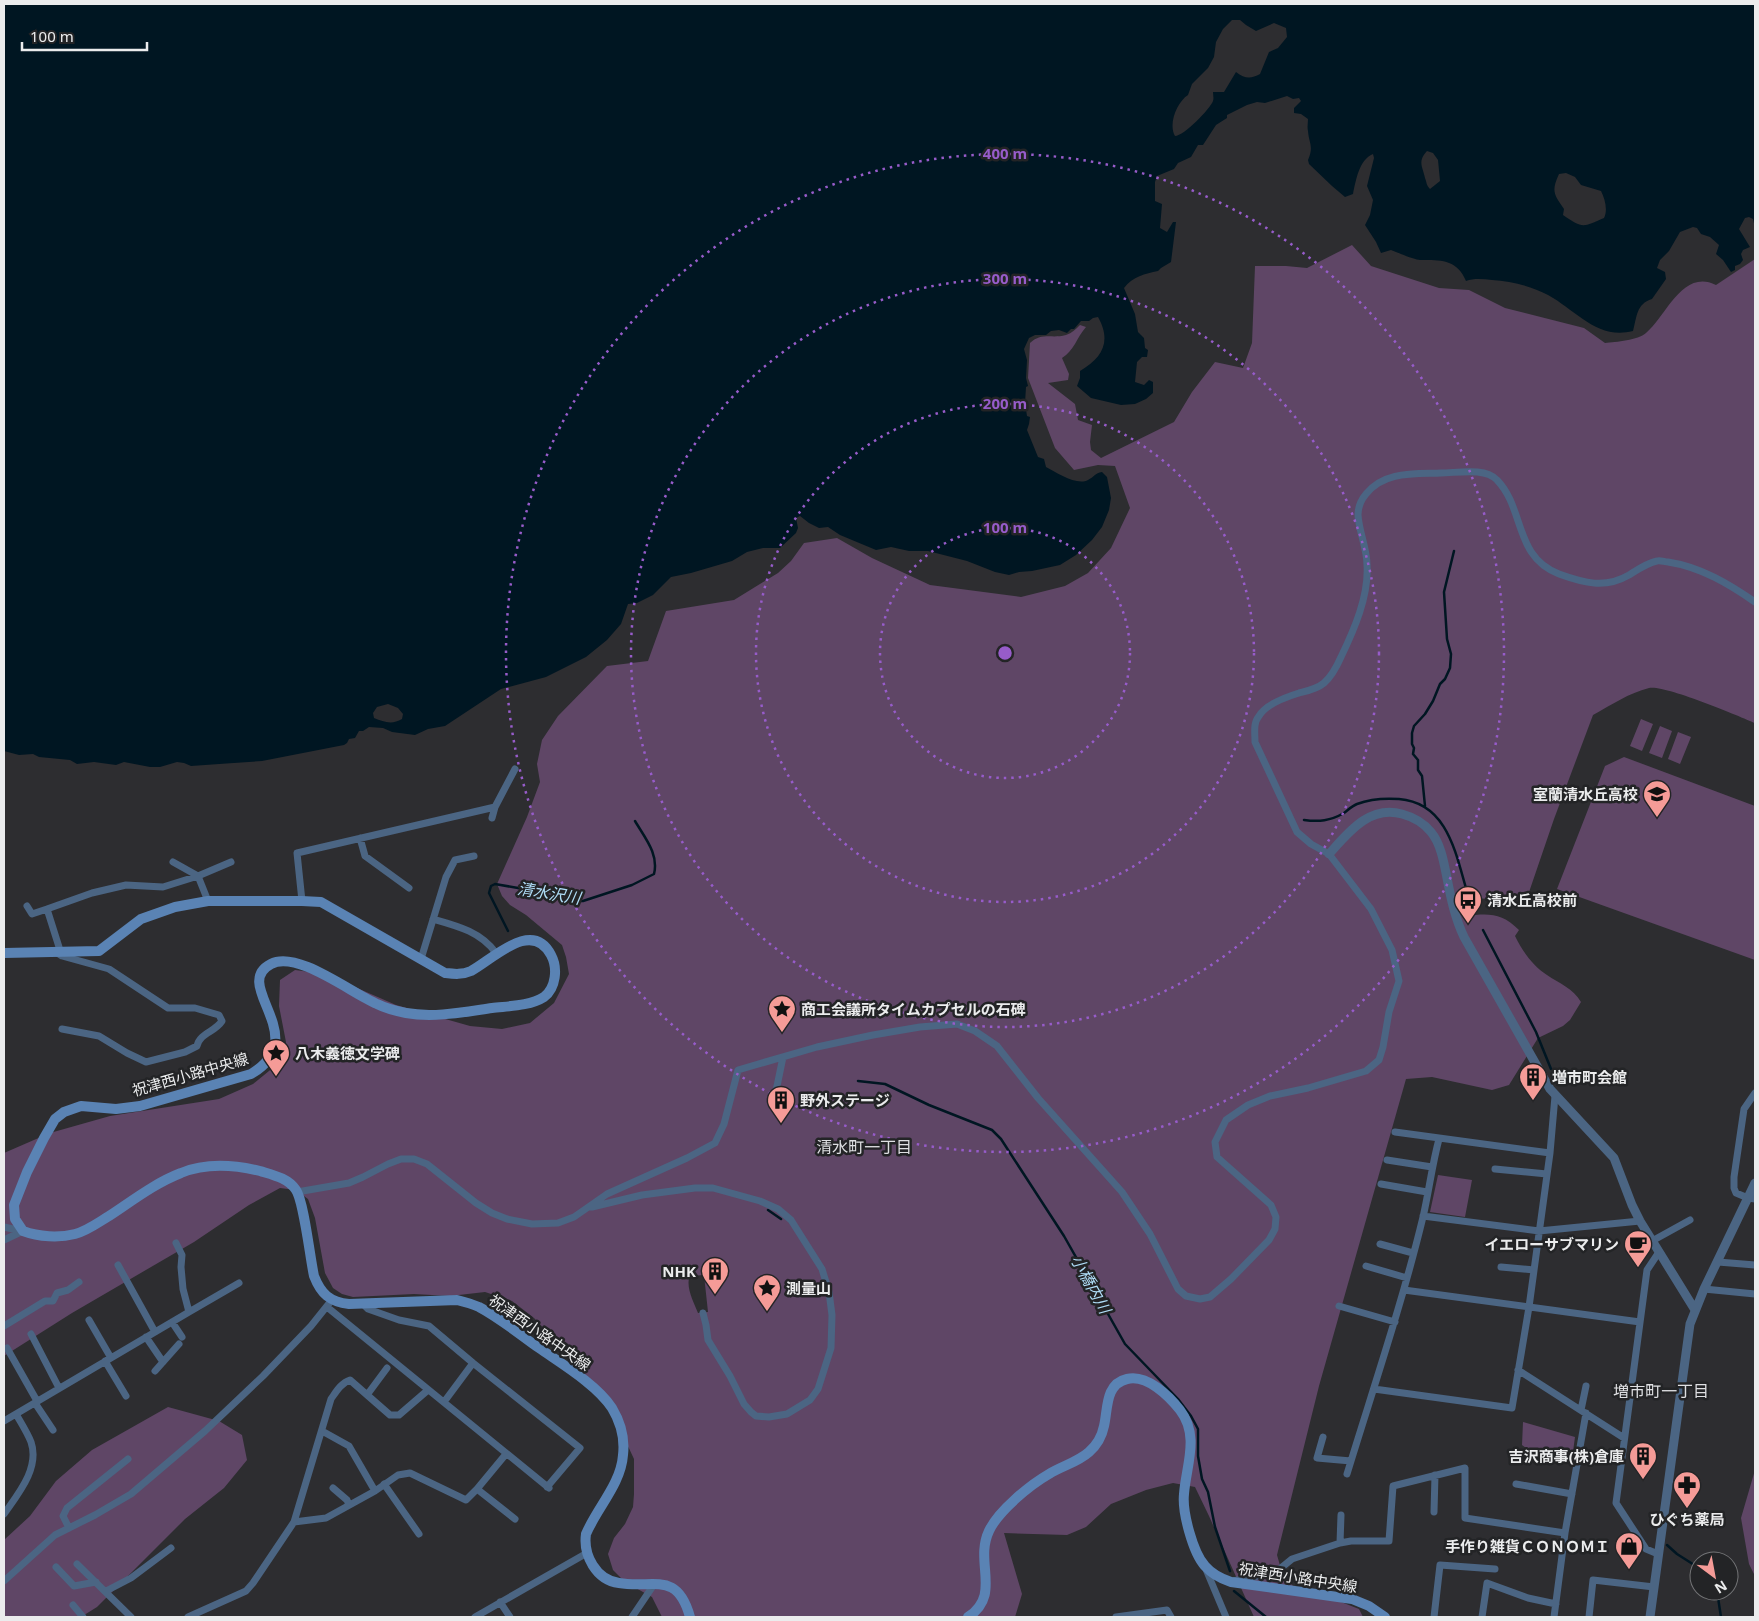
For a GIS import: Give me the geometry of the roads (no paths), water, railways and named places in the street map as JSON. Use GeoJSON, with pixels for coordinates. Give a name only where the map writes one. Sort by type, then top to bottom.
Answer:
{"type":"FeatureCollection","features":[{"type":"Feature","properties":{"kind":"main road","name":"祝津西小路中央線"},"geometry":{"type":"LineString","coordinates":[[4,953],[99,951],[141,919],[175,907],[208,901],[302,901],[321,902],[445,973],[456,974],[470,971],[513,943],[530,941],[538,942],[545,946],[554,961],[556,971],[553,983],[547,994],[539,1000],[441,1015],[407,1013],[377,1005],[295,962],[278,960],[269,964],[264,969],[259,983],[263,1000],[276,1032],[275,1049],[266,1063],[251,1074],[140,1106],[116,1109],[81,1106],[64,1112],[55,1119],[44,1138],[27,1172],[14,1205],[15,1219],[23,1231]]}},
{"type":"Feature","properties":{"kind":"main road"},"geometry":{"type":"LineString","coordinates":[[23,1231],[38,1235],[62,1236],[77,1234],[172,1177],[182,1172],[206,1166],[234,1167],[266,1173],[290,1183],[297,1192],[314,1276],[329,1304]]}},
{"type":"Feature","properties":{"kind":"main road","name":"祝津西小路中央線"},"geometry":{"type":"LineString","coordinates":[[329,1304],[457,1300],[469,1303],[479,1307],[510,1327],[590,1385],[603,1397],[611,1407],[622,1430],[623,1458],[619,1473],[586,1534],[587,1553]]}},
{"type":"Feature","properties":{"kind":"main road"},"geometry":{"type":"LineString","coordinates":[[968,1617],[976,1612],[986,1596],[987,1585],[984,1573],[985,1542],[997,1518],[1026,1489],[1049,1473],[1089,1452],[1100,1440],[1111,1391],[1116,1385],[1127,1379],[1140,1379],[1156,1387],[1174,1402],[1189,1428],[1191,1460],[1186,1477],[1184,1505],[1192,1539],[1204,1566]]}},
{"type":"Feature","properties":{"kind":"main road"},"geometry":{"type":"LineString","coordinates":[[587,1553],[590,1562],[602,1576],[610,1581],[619,1584],[656,1583],[668,1586],[681,1597],[690,1617]]}},
{"type":"Feature","properties":{"kind":"main road","name":"祝津西小路中央線"},"geometry":{"type":"LineString","coordinates":[[1204,1566],[1230,1582],[1352,1599],[1369,1606],[1385,1617]]}},
{"type":"Feature","properties":{"kind":"street"},"geometry":{"type":"LineString","coordinates":[[297,1192],[349,1183],[401,1159],[414,1159],[427,1164],[492,1213],[507,1219],[532,1224],[558,1223],[574,1218],[607,1194],[715,1144],[724,1124],[738,1070],[873,1035],[920,1027],[957,1024],[975,1030],[997,1046],[1038,1098],[1122,1192],[1150,1234],[1178,1288],[1186,1296],[1200,1299],[1210,1297],[1231,1279],[1269,1240],[1275,1229],[1276,1217],[1271,1205],[1217,1157],[1215,1142],[1226,1120],[1248,1105],[1270,1096],[1308,1088],[1366,1071],[1379,1060],[1389,1012],[1399,981],[1392,950],[1370,909],[1329,854],[1311,844],[1297,832],[1255,742],[1254,729],[1258,716],[1266,708],[1324,683],[1341,658],[1357,618],[1365,590],[1368,565],[1358,518],[1358,509],[1362,498],[1370,488],[1381,480],[1413,474],[1482,472],[1495,478],[1504,488],[1523,538],[1532,555],[1544,567],[1580,580],[1600,584],[1611,583],[1658,560],[1678,564],[1714,576],[1755,602]]}},
{"type":"Feature","properties":{"kind":"street"},"geometry":{"type":"LineString","coordinates":[[492,818],[495,807],[515,769]]}},
{"type":"Feature","properties":{"kind":"street"},"geometry":{"type":"LineString","coordinates":[[302,901],[297,853],[495,807]]}},
{"type":"Feature","properties":{"kind":"street"},"geometry":{"type":"LineString","coordinates":[[1329,854],[1358,824],[1379,813],[1399,813],[1412,817],[1422,822],[1432,833],[1441,854],[1458,924],[1464,937],[1550,1089],[1614,1158],[1632,1205],[1694,1310]]}},
{"type":"Feature","properties":{"kind":"street"},"geometry":{"type":"LineString","coordinates":[[360,838],[365,856],[409,888]]}},
{"type":"Feature","properties":{"kind":"street"},"geometry":{"type":"LineString","coordinates":[[421,959],[446,877],[455,860],[474,856]]}},
{"type":"Feature","properties":{"kind":"street"},"geometry":{"type":"LineString","coordinates":[[173,862],[198,876],[208,901]]}},
{"type":"Feature","properties":{"kind":"street"},"geometry":{"type":"LineString","coordinates":[[27,906],[32,914],[92,893],[126,886],[163,886],[198,876],[231,862]]}},
{"type":"Feature","properties":{"kind":"street"},"geometry":{"type":"LineString","coordinates":[[47,909],[59,947],[56,952],[62,956],[109,969],[168,1008],[195,1008],[219,1015],[222,1021],[218,1027],[198,1040],[197,1046],[185,1052],[146,1062],[127,1054],[98,1036],[62,1029]]}},
{"type":"Feature","properties":{"kind":"street"},"geometry":{"type":"LineString","coordinates":[[433,919],[464,928],[488,941],[496,953]]}},
{"type":"Feature","properties":{"kind":"street"},"geometry":{"type":"LineString","coordinates":[[781,1109],[776,1091],[783,1057]]}},
{"type":"Feature","properties":{"kind":"street"},"geometry":{"type":"LineString","coordinates":[[1752,1199],[1736,1193],[1734,1177],[1744,1109],[1755,1092]]}},
{"type":"Feature","properties":{"kind":"street"},"geometry":{"type":"LineString","coordinates":[[1374,1389],[1512,1408],[1529,1307],[1550,1153],[1555,1096]]}},
{"type":"Feature","properties":{"kind":"street"},"geometry":{"type":"LineString","coordinates":[[1395,1132],[1550,1153]]}},
{"type":"Feature","properties":{"kind":"street"},"geometry":{"type":"LineString","coordinates":[[1347,1474],[1404,1290],[1423,1216],[1439,1139]]}},
{"type":"Feature","properties":{"kind":"street"},"geometry":{"type":"LineString","coordinates":[[1388,1160],[1432,1167]]}},
{"type":"Feature","properties":{"kind":"street"},"geometry":{"type":"LineString","coordinates":[[1495,1168],[1547,1174]]}},
{"type":"Feature","properties":{"kind":"street"},"geometry":{"type":"LineString","coordinates":[[1650,1617],[1690,1324],[1694,1310],[1752,1199],[1755,1183]]}},
{"type":"Feature","properties":{"kind":"street"},"geometry":{"type":"LineString","coordinates":[[1381,1184],[1427,1192]]}},
{"type":"Feature","properties":{"kind":"street"},"geometry":{"type":"LineString","coordinates":[[589,1207],[642,1195],[694,1188],[712,1188],[760,1201],[778,1209],[791,1220],[822,1269],[829,1292],[832,1315],[831,1348],[818,1389],[810,1400],[787,1414],[770,1417],[756,1416],[751,1412],[744,1404],[730,1376],[708,1340],[702,1313]]}},
{"type":"Feature","properties":{"kind":"street"},"geometry":{"type":"LineString","coordinates":[[1423,1216],[1539,1231],[1640,1220]]}},
{"type":"Feature","properties":{"kind":"street"},"geometry":{"type":"LineString","coordinates":[[1652,1241],[1690,1220]]}},
{"type":"Feature","properties":{"kind":"street"},"geometry":{"type":"LineString","coordinates":[[4,1226],[23,1231]]}},
{"type":"Feature","properties":{"kind":"street"},"geometry":{"type":"LineString","coordinates":[[4,1240],[23,1231]]}},
{"type":"Feature","properties":{"kind":"street"},"geometry":{"type":"LineString","coordinates":[[176,1243],[182,1255],[184,1289],[189,1312]]}},
{"type":"Feature","properties":{"kind":"street"},"geometry":{"type":"LineString","coordinates":[[1380,1244],[1413,1253]]}},
{"type":"Feature","properties":{"kind":"street"},"geometry":{"type":"LineString","coordinates":[[1658,1554],[1646,1549],[1616,1503],[1647,1270],[1659,1252]]}},
{"type":"Feature","properties":{"kind":"street"},"geometry":{"type":"LineString","coordinates":[[1718,1262],[1755,1265]]}},
{"type":"Feature","properties":{"kind":"street"},"geometry":{"type":"LineString","coordinates":[[118,1265],[155,1332]]}},
{"type":"Feature","properties":{"kind":"street"},"geometry":{"type":"LineString","coordinates":[[1366,1266],[1407,1278]]}},
{"type":"Feature","properties":{"kind":"street"},"geometry":{"type":"LineString","coordinates":[[1501,1267],[1534,1270]]}},
{"type":"Feature","properties":{"kind":"street"},"geometry":{"type":"LineString","coordinates":[[4,1326],[45,1301],[53,1301],[57,1293],[68,1290],[79,1282]]}},
{"type":"Feature","properties":{"kind":"street"},"geometry":{"type":"LineString","coordinates":[[4,1421],[239,1283]]}},
{"type":"Feature","properties":{"kind":"street"},"geometry":{"type":"LineString","coordinates":[[1404,1290],[1640,1322]]}},
{"type":"Feature","properties":{"kind":"street"},"geometry":{"type":"LineString","coordinates":[[1704,1290],[1755,1294]]}},
{"type":"Feature","properties":{"kind":"street"},"geometry":{"type":"LineString","coordinates":[[4,1582],[55,1536],[131,1494],[205,1431],[287,1352],[329,1304],[428,1390],[549,1488],[580,1448],[429,1326],[399,1320],[368,1309],[362,1304]]}},
{"type":"Feature","properties":{"kind":"street"},"geometry":{"type":"LineString","coordinates":[[1339,1306],[1395,1322]]}},
{"type":"Feature","properties":{"kind":"street"},"geometry":{"type":"LineString","coordinates":[[89,1320],[126,1396]]}},
{"type":"Feature","properties":{"kind":"street"},"geometry":{"type":"LineString","coordinates":[[155,1370],[181,1340],[172,1322]]}},
{"type":"Feature","properties":{"kind":"street"},"geometry":{"type":"LineString","coordinates":[[31,1334],[59,1388]]}},
{"type":"Feature","properties":{"kind":"street"},"geometry":{"type":"LineString","coordinates":[[146,1337],[163,1362]]}},
{"type":"Feature","properties":{"kind":"street"},"geometry":{"type":"LineString","coordinates":[[7,1348],[53,1430]]}},
{"type":"Feature","properties":{"kind":"street"},"geometry":{"type":"LineString","coordinates":[[444,1402],[473,1363]]}},
{"type":"Feature","properties":{"kind":"street"},"geometry":{"type":"LineString","coordinates":[[367,1395],[387,1368]]}},
{"type":"Feature","properties":{"kind":"street"},"geometry":{"type":"LineString","coordinates":[[1518,1370],[1624,1438]]}},
{"type":"Feature","properties":{"kind":"street"},"geometry":{"type":"LineString","coordinates":[[188,1617],[246,1591],[294,1522],[331,1399],[347,1381],[350,1380],[390,1415],[399,1415],[428,1390]]}},
{"type":"Feature","properties":{"kind":"street"},"geometry":{"type":"LineString","coordinates":[[1554,1617],[1586,1386]]}},
{"type":"Feature","properties":{"kind":"street"},"geometry":{"type":"LineString","coordinates":[[4,1514],[26,1483],[32,1464],[33,1452],[31,1442],[16,1414]]}},
{"type":"Feature","properties":{"kind":"street"},"geometry":{"type":"LineString","coordinates":[[322,1431],[349,1446],[375,1491]]}},
{"type":"Feature","properties":{"kind":"street"},"geometry":{"type":"LineString","coordinates":[[1323,1437],[1317,1458],[1351,1461]]}},
{"type":"Feature","properties":{"kind":"street"},"geometry":{"type":"LineString","coordinates":[[294,1522],[326,1518],[375,1491],[398,1475],[410,1473],[466,1500],[478,1490],[506,1454]]}},
{"type":"Feature","properties":{"kind":"street"},"geometry":{"type":"LineString","coordinates":[[69,1528],[63,1516],[67,1508],[128,1459]]}},
{"type":"Feature","properties":{"kind":"street"},"geometry":{"type":"LineString","coordinates":[[1230,1582],[1276,1572],[1292,1559],[1340,1543],[1351,1541],[1389,1541],[1393,1486],[1465,1468],[1464,1518],[1565,1533]]}},
{"type":"Feature","properties":{"kind":"street"},"geometry":{"type":"LineString","coordinates":[[1434,1512],[1436,1475]]}},
{"type":"Feature","properties":{"kind":"street"},"geometry":{"type":"LineString","coordinates":[[384,1484],[419,1534]]}},
{"type":"Feature","properties":{"kind":"street"},"geometry":{"type":"LineString","coordinates":[[1516,1484],[1572,1494]]}},
{"type":"Feature","properties":{"kind":"street"},"geometry":{"type":"LineString","coordinates":[[333,1488],[348,1500],[349,1505]]}},
{"type":"Feature","properties":{"kind":"street"},"geometry":{"type":"LineString","coordinates":[[478,1490],[515,1519]]}},
{"type":"Feature","properties":{"kind":"street"},"geometry":{"type":"LineString","coordinates":[[1340,1543],[1341,1515]]}},
{"type":"Feature","properties":{"kind":"street"},"geometry":{"type":"LineString","coordinates":[[106,1591],[131,1578],[171,1548]]}},
{"type":"Feature","properties":{"kind":"street"},"geometry":{"type":"LineString","coordinates":[[475,1617],[587,1553]]}},
{"type":"Feature","properties":{"kind":"street"},"geometry":{"type":"LineString","coordinates":[[78,1564],[131,1617]]}},
{"type":"Feature","properties":{"kind":"street"},"geometry":{"type":"LineString","coordinates":[[1434,1617],[1440,1565],[1495,1569]]}},
{"type":"Feature","properties":{"kind":"street"},"geometry":{"type":"LineString","coordinates":[[1204,1566],[1226,1617]]}},
{"type":"Feature","properties":{"kind":"street"},"geometry":{"type":"LineString","coordinates":[[56,1568],[74,1586],[96,1582]]}},
{"type":"Feature","properties":{"kind":"street"},"geometry":{"type":"LineString","coordinates":[[1589,1617],[1593,1580],[1654,1587]]}},
{"type":"Feature","properties":{"kind":"street"},"geometry":{"type":"LineString","coordinates":[[632,1617],[656,1583]]}},
{"type":"Feature","properties":{"kind":"street"},"geometry":{"type":"LineString","coordinates":[[1482,1617],[1487,1583],[1528,1598],[1556,1604]]}},
{"type":"Feature","properties":{"kind":"street"},"geometry":{"type":"LineString","coordinates":[[500,1602],[510,1617]]}},
{"type":"Feature","properties":{"kind":"street"},"geometry":{"type":"LineString","coordinates":[[73,1605],[83,1617]]}},
{"type":"Feature","properties":{"kind":"street"},"geometry":{"type":"LineString","coordinates":[[1120,1617],[1167,1610],[1171,1617]]}},
{"type":"Feature","properties":{"kind":"water"},"geometry":{"type":"Polygon","coordinates":[[[4,4],[1755,4],[1755,228],[1753,219],[1749,217],[1745,218],[1739,229],[1750,247],[1743,250],[1741,254],[1743,260],[1731,272],[1723,260],[1716,254],[1719,245],[1710,237],[1701,234],[1697,228],[1693,227],[1680,232],[1669,251],[1660,260],[1657,268],[1665,272],[1666,279],[1652,299],[1640,308],[1633,331],[1620,333],[1598,328],[1548,295],[1528,287],[1514,283],[1479,279],[1466,281],[1458,268],[1447,262],[1418,260],[1391,250],[1381,253],[1365,225],[1370,215],[1373,200],[1367,186],[1374,158],[1373,154],[1361,166],[1353,194],[1345,197],[1309,164],[1311,148],[1308,119],[1301,114],[1294,113],[1294,108],[1301,101],[1299,98],[1293,99],[1287,96],[1265,103],[1257,102],[1227,115],[1227,118],[1216,125],[1203,145],[1198,145],[1191,157],[1178,163],[1174,169],[1157,176],[1155,182],[1155,201],[1162,204],[1160,228],[1167,232],[1173,222],[1176,222],[1171,262],[1158,271],[1135,278],[1124,288],[1135,314],[1138,332],[1144,338],[1145,348],[1148,350],[1147,357],[1142,357],[1137,362],[1135,382],[1144,385],[1149,380],[1153,382],[1153,393],[1135,404],[1121,405],[1091,398],[1077,386],[1080,371],[1099,355],[1104,342],[1104,334],[1098,317],[1089,321],[1081,321],[1074,329],[1067,333],[1059,330],[1051,331],[1046,335],[1035,335],[1029,338],[1024,349],[1027,360],[1026,378],[1028,386],[1026,387],[1025,403],[1027,416],[1030,417],[1027,430],[1038,457],[1044,459],[1046,467],[1073,480],[1083,481],[1102,472],[1107,477],[1111,498],[1109,510],[1102,527],[1092,540],[1076,555],[1060,565],[1009,575],[928,551],[909,551],[891,547],[876,550],[840,535],[828,527],[819,528],[800,516],[796,518],[798,528],[796,533],[780,548],[763,548],[747,552],[732,561],[671,577],[653,595],[637,603],[628,604],[621,624],[607,640],[586,657],[546,677],[501,689],[445,726],[428,729],[415,735],[369,727],[359,731],[355,738],[349,739],[344,745],[262,761],[191,766],[177,762],[160,767],[124,762],[116,765],[94,762],[77,764],[70,760],[39,757],[33,754],[19,755],[4,751],[4,4]],[[1232,20],[1223,29],[1216,42],[1214,57],[1208,68],[1192,84],[1188,95],[1177,108],[1173,120],[1175,136],[1184,132],[1202,116],[1213,101],[1213,92],[1224,92],[1236,72],[1248,78],[1260,74],[1269,52],[1278,48],[1287,37],[1286,28],[1274,23],[1256,31],[1240,20],[1232,20]],[[1427,151],[1421,161],[1430,189],[1440,181],[1438,160],[1433,153],[1427,151]],[[1566,173],[1559,174],[1554,189],[1564,209],[1563,215],[1575,223],[1583,225],[1604,218],[1606,205],[1601,191],[1581,185],[1575,177],[1566,173]],[[388,704],[377,707],[373,713],[374,718],[385,722],[402,719],[403,714],[398,708],[388,704]]]}},
{"type":"Feature","properties":{"kind":"waterway"},"geometry":{"type":"LineString","coordinates":[[1425,806],[1422,776],[1418,770],[1418,760],[1413,754],[1412,733],[1414,726],[1433,701],[1440,684],[1445,679],[1450,668],[1451,654],[1447,639],[1444,592],[1454,551]]}},
{"type":"Feature","properties":{"kind":"waterway"},"geometry":{"type":"LineString","coordinates":[[1304,820],[1320,821],[1329,819],[1339,816],[1357,804],[1372,800],[1399,799],[1416,803],[1429,810],[1440,821],[1448,834],[1468,895]]}},
{"type":"Feature","properties":{"kind":"waterway","name":"清水沢川"},"geometry":{"type":"LineString","coordinates":[[508,931],[489,893],[491,886],[495,884],[569,901],[583,901],[632,885],[654,874],[655,860],[653,853],[635,821]]}},
{"type":"Feature","properties":{"kind":"waterway"},"geometry":{"type":"LineString","coordinates":[[1483,930],[1536,1032],[1551,1069]]}},
{"type":"Feature","properties":{"kind":"waterway","name":"小橋内川"},"geometry":{"type":"LineString","coordinates":[[858,1081],[885,1084],[929,1105],[992,1130],[1001,1139],[1064,1236],[1125,1344],[1178,1399],[1198,1429],[1198,1456],[1202,1479],[1208,1492],[1215,1527],[1230,1571]]}},
{"type":"Feature","properties":{"kind":"waterway"},"geometry":{"type":"LineString","coordinates":[[768,1210],[781,1219]]}},
{"type":"Feature","properties":{"kind":"waterway"},"geometry":{"type":"LineString","coordinates":[[1667,1545],[1689,1562]]}},
{"type":"Feature","properties":{"kind":"waterway","name":"小橋内川"},"geometry":{"type":"LineString","coordinates":[[1234,1591],[1266,1617]]}},
{"type":"Feature","properties":{"kind":"waterway"},"geometry":{"type":"LineString","coordinates":[[1719,1601],[1721,1617]]}},
{"type":"Feature","properties":{"kind":"place","name":"室蘭清水丘高校"},"geometry":{"type":"Point","coordinates":[1657,818]}},
{"type":"Feature","properties":{"kind":"place","name":"清水丘高校前"},"geometry":{"type":"Point","coordinates":[1468,924]}},
{"type":"Feature","properties":{"kind":"place","name":"商工会議所タイムカプセルの石碑"},"geometry":{"type":"Point","coordinates":[782,1033]}},
{"type":"Feature","properties":{"kind":"place","name":"八木義徳文学碑"},"geometry":{"type":"Point","coordinates":[276,1077]}},
{"type":"Feature","properties":{"kind":"place","name":"増市町会館"},"geometry":{"type":"Point","coordinates":[1533,1101]}},
{"type":"Feature","properties":{"kind":"place","name":"野外ステージ"},"geometry":{"type":"Point","coordinates":[781,1124]}},
{"type":"Feature","properties":{"kind":"place","name":"イエローサブマリン"},"geometry":{"type":"Point","coordinates":[1638,1268]}},
{"type":"Feature","properties":{"kind":"place","name":"NHK"},"geometry":{"type":"Point","coordinates":[715,1295]}},
{"type":"Feature","properties":{"kind":"place","name":"測量山"},"geometry":{"type":"Point","coordinates":[767,1312]}},
{"type":"Feature","properties":{"kind":"place","name":"吉沢商事(株)倉庫"},"geometry":{"type":"Point","coordinates":[1643,1480]}},
{"type":"Feature","properties":{"kind":"place","name":"ひぐち薬局"},"geometry":{"type":"Point","coordinates":[1687,1509]}},
{"type":"Feature","properties":{"kind":"place","name":"手作り雑貨ＣＯＮＯＭＩ"},"geometry":{"type":"Point","coordinates":[1629,1570]}},
{"type":"Feature","properties":{"kind":"district","name":"清水町一丁目"},"geometry":{"type":"Point","coordinates":[864,1147]}},
{"type":"Feature","properties":{"kind":"district","name":"増市町一丁目"},"geometry":{"type":"Point","coordinates":[1661,1391]}}]}
